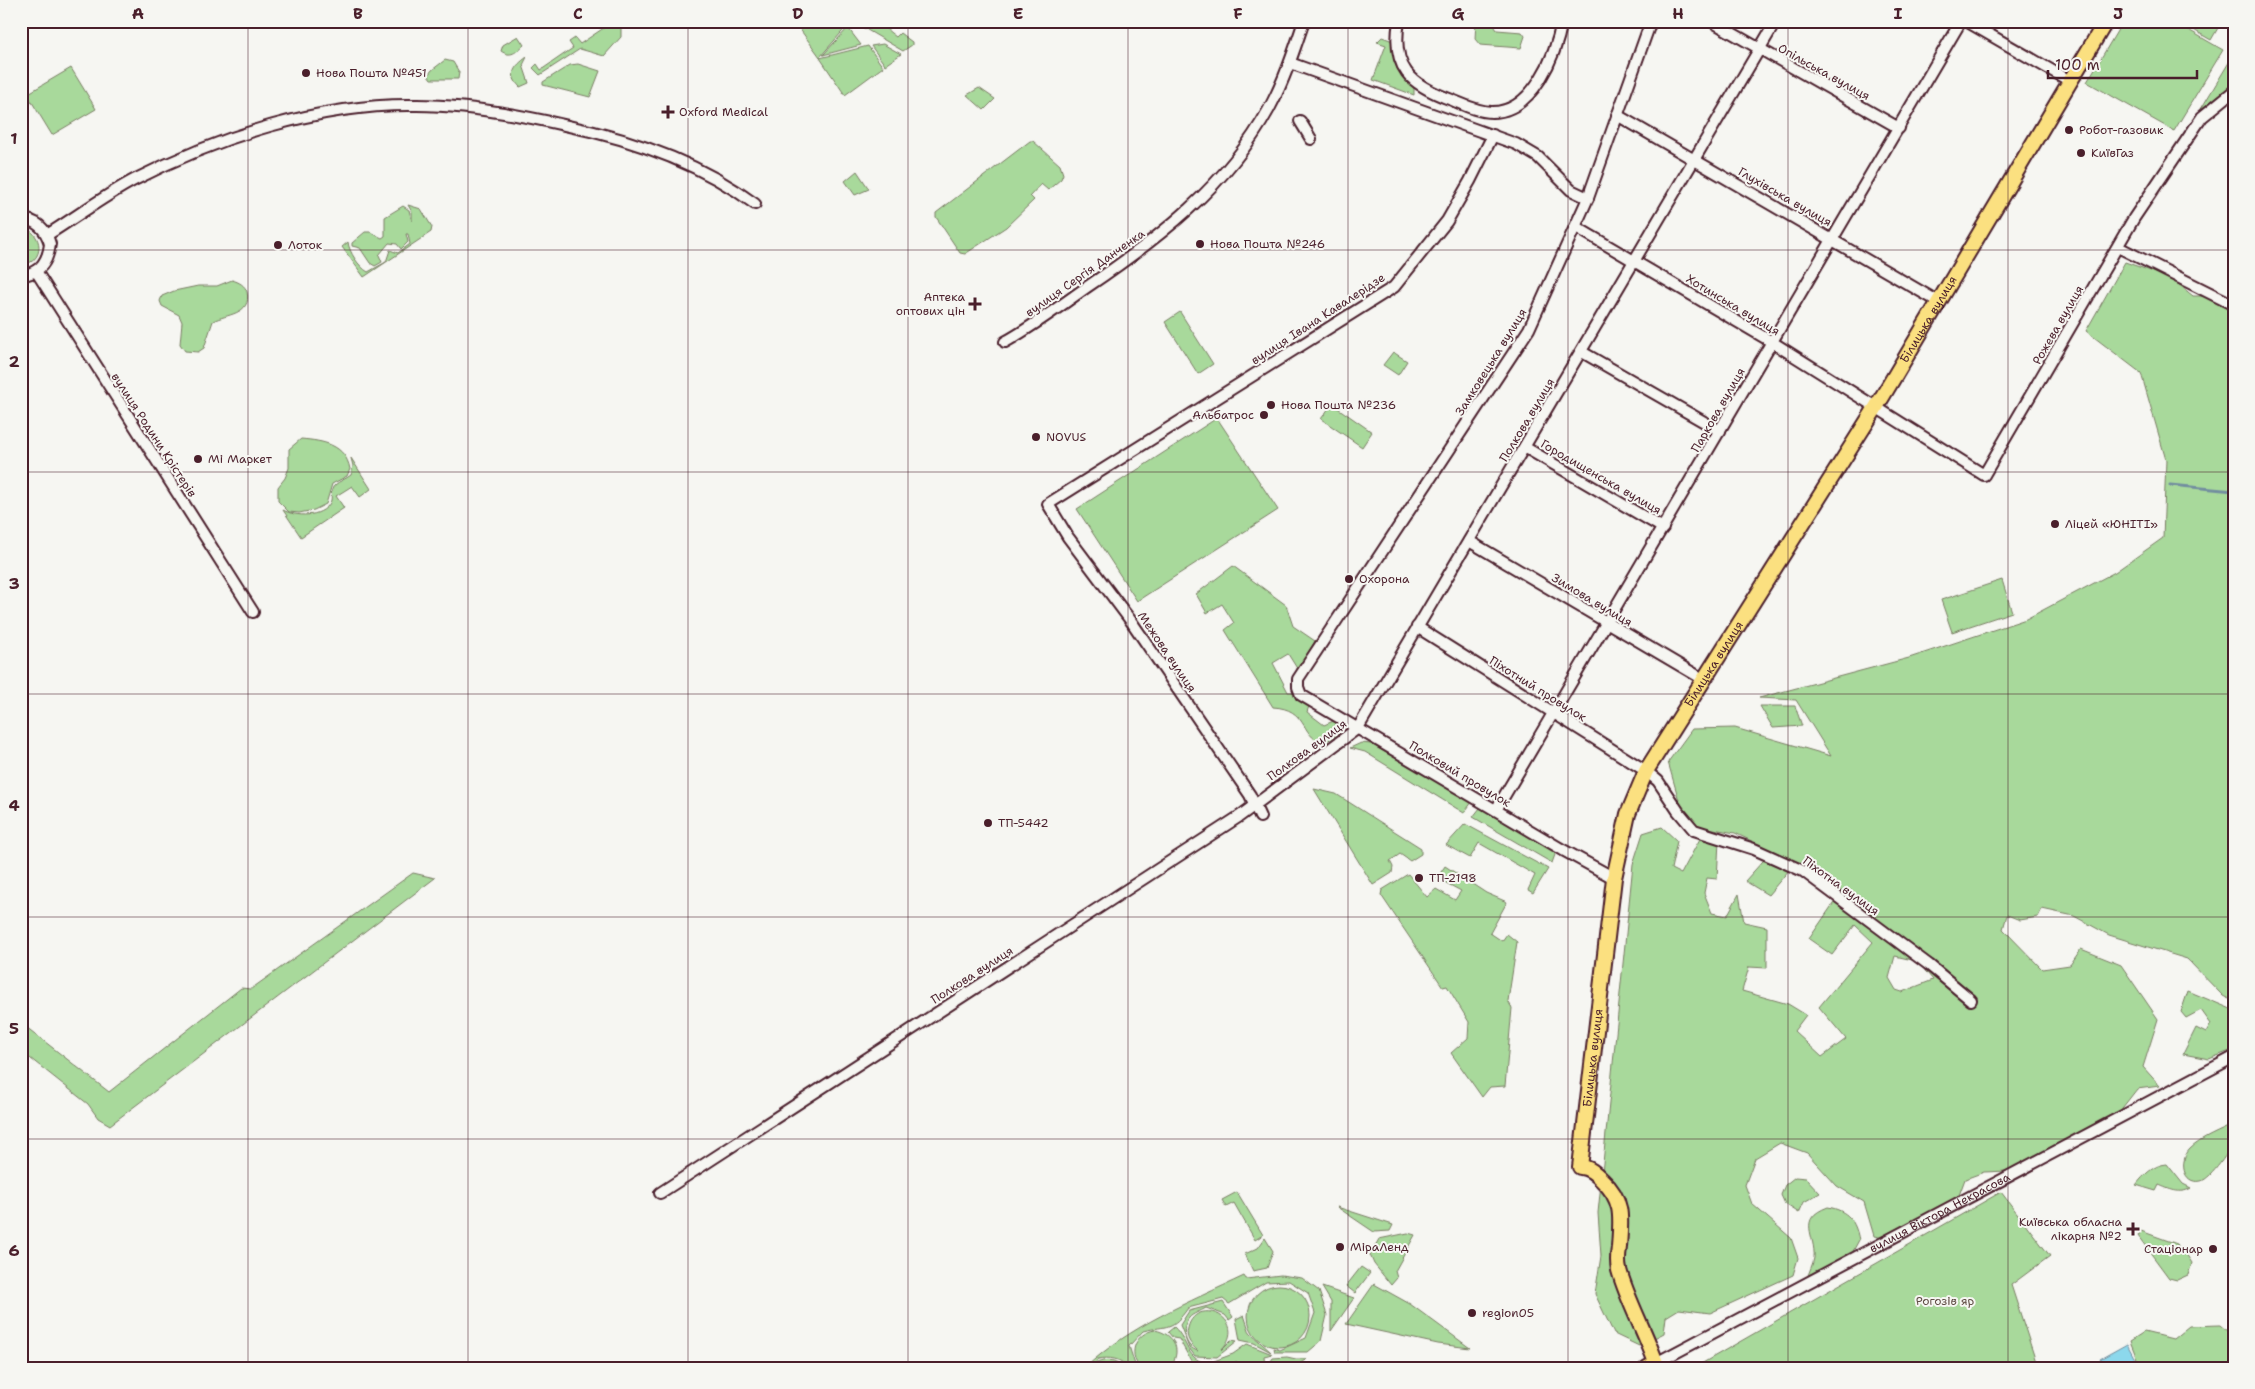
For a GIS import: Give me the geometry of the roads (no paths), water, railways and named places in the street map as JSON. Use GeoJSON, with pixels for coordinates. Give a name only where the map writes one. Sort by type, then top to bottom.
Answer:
{"type":"FeatureCollection","features":[{"type":"Feature","properties":{"kind":"main road","name":"Білицька вулиця"},"geometry":{"type":"LineString","coordinates":[[1652,1365],[1624,1289],[1617,1264],[1621,1227],[1619,1203],[1614,1191],[1586,1167],[1580,1166],[1614,878],[1628,814],[1646,770],[1875,408],[2106,21]]}},
{"type":"Feature","properties":{"kind":"street","name":"вулиця Сергія Данченка"},"geometry":{"type":"LineString","coordinates":[[1005,342],[1143,250],[1191,209],[1217,181],[1269,109],[1290,63],[1304,21]]}},
{"type":"Feature","properties":{"kind":"street"},"geometry":{"type":"LineString","coordinates":[[1399,21],[1397,50],[1400,62],[1408,76],[1427,91],[1492,112],[1504,110],[1518,104],[1540,82],[1556,43],[1562,21]]}},
{"type":"Feature","properties":{"kind":"street","name":"Замковецька вулиця"},"geometry":{"type":"LineString","coordinates":[[1298,687],[1298,679],[1302,670],[1529,329],[1588,198],[1651,21]]}},
{"type":"Feature","properties":{"kind":"street","name":"Опільська вулиця"},"geometry":{"type":"LineString","coordinates":[[1711,21],[1899,128]]}},
{"type":"Feature","properties":{"kind":"street","name":"Полкова вулиця"},"geometry":{"type":"LineString","coordinates":[[660,1193],[1224,826],[1358,728],[1526,448],[1776,21]]}},
{"type":"Feature","properties":{"kind":"street","name":"Паркова вулиця"},"geometry":{"type":"LineString","coordinates":[[1496,810],[1552,712],[1607,624],[1899,128],[1960,21]]}},
{"type":"Feature","properties":{"kind":"street"},"geometry":{"type":"LineString","coordinates":[[1966,21],[2070,81]]}},
{"type":"Feature","properties":{"kind":"street"},"geometry":{"type":"LineString","coordinates":[[1290,63],[1516,144],[1538,156],[1571,190],[1588,198]]}},
{"type":"Feature","properties":{"kind":"street"},"geometry":{"type":"LineString","coordinates":[[1420,109],[1427,91]]}},
{"type":"Feature","properties":{"kind":"street","name":"Рожева вулиця"},"geometry":{"type":"LineString","coordinates":[[1875,408],[1984,475],[2134,218],[2202,117],[2234,92]]}},
{"type":"Feature","properties":{"kind":"street"},"geometry":{"type":"LineString","coordinates":[[47,235],[132,182],[208,146],[277,125],[325,114],[404,105],[498,112],[549,121],[610,136],[688,164],[717,179],[754,204]]}},
{"type":"Feature","properties":{"kind":"street","name":"Глухівська вулиця"},"geometry":{"type":"LineString","coordinates":[[1617,115],[1939,302]]}},
{"type":"Feature","properties":{"kind":"street"},"geometry":{"type":"LineString","coordinates":[[1300,121],[1311,139]]}},
{"type":"Feature","properties":{"kind":"street","name":"вулиця Івана Кавалерідзе"},"geometry":{"type":"LineString","coordinates":[[1048,504],[1394,287],[1446,221],[1470,181],[1493,135]]}},
{"type":"Feature","properties":{"kind":"street"},"geometry":{"type":"LineString","coordinates":[[21,218],[35,222],[47,235],[50,244],[49,254],[45,263],[36,271],[21,275]]}},
{"type":"Feature","properties":{"kind":"street","name":"Хотинська вулиця"},"geometry":{"type":"LineString","coordinates":[[1576,227],[1772,342],[1875,408]]}},
{"type":"Feature","properties":{"kind":"street"},"geometry":{"type":"LineString","coordinates":[[2118,247],[2234,305]]}},
{"type":"Feature","properties":{"kind":"street","name":"вулиця Родини Крістерів"},"geometry":{"type":"LineString","coordinates":[[36,271],[253,612]]}},
{"type":"Feature","properties":{"kind":"street"},"geometry":{"type":"LineString","coordinates":[[1582,352],[1720,431]]}},
{"type":"Feature","properties":{"kind":"street","name":"Городищенська вулиця"},"geometry":{"type":"LineString","coordinates":[[1526,448],[1663,528]]}},
{"type":"Feature","properties":{"kind":"street","name":"Межова вулиця"},"geometry":{"type":"LineString","coordinates":[[1048,504],[1068,537],[1131,621],[1254,804],[1260,817]]}},
{"type":"Feature","properties":{"kind":"street","name":"Зимова вулиця"},"geometry":{"type":"LineString","coordinates":[[1469,541],[1703,679]]}},
{"type":"Feature","properties":{"kind":"street","name":"Піхотний провулок"},"geometry":{"type":"LineString","coordinates":[[1417,627],[1646,770]]}},
{"type":"Feature","properties":{"kind":"street","name":"Полковий провулок"},"geometry":{"type":"LineString","coordinates":[[1298,687],[1302,694],[1358,728],[1614,878]]}},
{"type":"Feature","properties":{"kind":"street","name":"Піхотна вулиця"},"geometry":{"type":"LineString","coordinates":[[1646,770],[1658,781],[1678,811],[1694,830],[1754,849],[1803,871],[1930,965],[1971,1000]]}},
{"type":"Feature","properties":{"kind":"street","name":"вулиця Віктора Некрасова"},"geometry":{"type":"LineString","coordinates":[[1652,1365],[2234,1057]]}},
{"type":"Feature","properties":{"kind":"water"},"geometry":{"type":"Polygon","coordinates":[[[2127,1344],[2136,1361],[2123,1368],[2105,1368],[2100,1359],[2127,1344]]]}},
{"type":"Feature","properties":{"kind":"waterway"},"geometry":{"type":"LineString","coordinates":[[2170,485],[2234,491]]}},
{"type":"Feature","properties":{"kind":"place","name":"Нова Пошта №451"},"geometry":{"type":"Point","coordinates":[306,73]}},
{"type":"Feature","properties":{"kind":"place","name":"Oxford Medical"},"geometry":{"type":"Point","coordinates":[668,112]}},
{"type":"Feature","properties":{"kind":"place","name":"Робот-газовик"},"geometry":{"type":"Point","coordinates":[2069,130]}},
{"type":"Feature","properties":{"kind":"place","name":"КиївГаз"},"geometry":{"type":"Point","coordinates":[2081,153]}},
{"type":"Feature","properties":{"kind":"place","name":"Нова Пошта №246"},"geometry":{"type":"Point","coordinates":[1200,244]}},
{"type":"Feature","properties":{"kind":"place","name":"Лоток"},"geometry":{"type":"Point","coordinates":[278,245]}},
{"type":"Feature","properties":{"kind":"place","name":"Аптека оптових цін"},"geometry":{"type":"Point","coordinates":[975,304]}},
{"type":"Feature","properties":{"kind":"place","name":"Нова Пошта №236"},"geometry":{"type":"Point","coordinates":[1271,405]}},
{"type":"Feature","properties":{"kind":"place","name":"Альбатрос"},"geometry":{"type":"Point","coordinates":[1264,415]}},
{"type":"Feature","properties":{"kind":"place","name":"NOVUS"},"geometry":{"type":"Point","coordinates":[1036,437]}},
{"type":"Feature","properties":{"kind":"place","name":"Мі Маркет"},"geometry":{"type":"Point","coordinates":[198,459]}},
{"type":"Feature","properties":{"kind":"place","name":"Ліцей «ЮНІТІ»"},"geometry":{"type":"Point","coordinates":[2055,524]}},
{"type":"Feature","properties":{"kind":"place","name":"Охорона"},"geometry":{"type":"Point","coordinates":[1349,579]}},
{"type":"Feature","properties":{"kind":"place","name":"ТП-5442"},"geometry":{"type":"Point","coordinates":[988,823]}},
{"type":"Feature","properties":{"kind":"place","name":"ТП-2198"},"geometry":{"type":"Point","coordinates":[1419,878]}},
{"type":"Feature","properties":{"kind":"place","name":"Київська обласна лікарня №2"},"geometry":{"type":"Point","coordinates":[2133,1229]}},
{"type":"Feature","properties":{"kind":"place","name":"МіраЛенд"},"geometry":{"type":"Point","coordinates":[1340,1247]}},
{"type":"Feature","properties":{"kind":"place","name":"Стаціонар"},"geometry":{"type":"Point","coordinates":[2213,1249]}},
{"type":"Feature","properties":{"kind":"place","name":"region05"},"geometry":{"type":"Point","coordinates":[1472,1313]}},
{"type":"Feature","properties":{"kind":"park label","name":"Рогозів яр"},"geometry":{"type":"Point","coordinates":[1945,1301]}}]}
